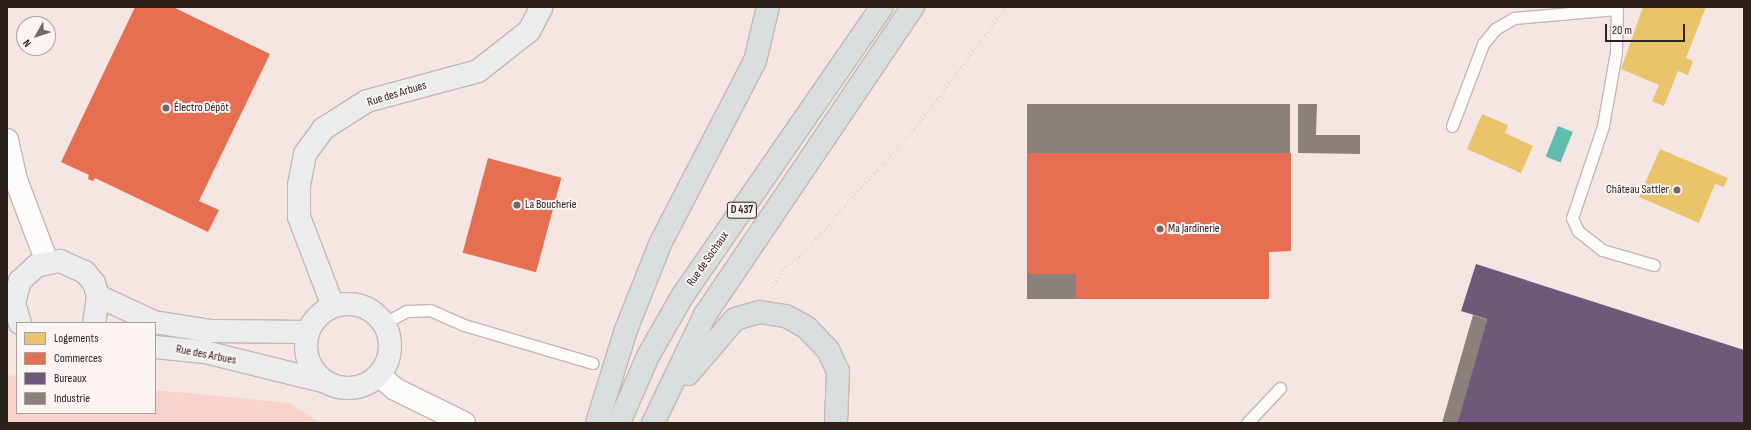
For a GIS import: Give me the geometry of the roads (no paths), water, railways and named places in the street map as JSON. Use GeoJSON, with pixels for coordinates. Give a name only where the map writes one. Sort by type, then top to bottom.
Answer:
{"type":"FeatureCollection","features":[{"type":"Feature","properties":{"kind":"main road","name":"Rue des Arbues"},"geometry":{"type":"LineString","coordinates":[[333,306],[299,216],[305,154],[323,129],[367,101],[478,71],[529,31],[542,7]]}},
{"type":"Feature","properties":{"kind":"main road"},"geometry":{"type":"LineString","coordinates":[[597,423],[626,330],[660,244],[755,61],[768,7]]}},
{"type":"Feature","properties":{"kind":"main road","name":"Rue de Sochaux"},"geometry":{"type":"LineString","coordinates":[[619,423],[648,356],[683,295],[882,7]]}},
{"type":"Feature","properties":{"kind":"main road","name":"D 437"},"geometry":{"type":"LineString","coordinates":[[654,423],[705,316],[913,7]]}},
{"type":"Feature","properties":{"kind":"main road"},"geometry":{"type":"LineString","coordinates":[[874,64],[923,7]]}},
{"type":"Feature","properties":{"kind":"main road"},"geometry":{"type":"LineString","coordinates":[[14,318],[14,303],[20,282],[27,273],[47,262],[60,261],[85,272],[98,296],[94,322]]}},
{"type":"Feature","properties":{"kind":"main road","name":"Rue des Arbues"},"geometry":{"type":"LineString","coordinates":[[98,296],[154,322]]}},
{"type":"Feature","properties":{"kind":"main road"},"geometry":{"type":"LineString","coordinates":[[333,306],[361,306],[384,323],[390,350],[379,375],[354,388],[326,382],[308,360],[307,332],[322,312],[333,306]]}},
{"type":"Feature","properties":{"kind":"main road"},"geometry":{"type":"LineString","coordinates":[[654,423],[708,347],[735,319],[760,312],[786,316],[806,327],[828,350],[838,371],[836,423]]}},
{"type":"Feature","properties":{"kind":"main road","name":"Rue des Arbues"},"geometry":{"type":"LineString","coordinates":[[156,322],[211,332],[307,332]]}},
{"type":"Feature","properties":{"kind":"main road","name":"Rue des Arbues"},"geometry":{"type":"LineString","coordinates":[[156,347],[205,352],[326,382]]}},
{"type":"Feature","properties":{"kind":"street"},"geometry":{"type":"LineString","coordinates":[[7,140],[16,180],[47,262]]}},
{"type":"Feature","properties":{"kind":"street"},"geometry":{"type":"LineString","coordinates":[[379,375],[395,389],[464,423]]}},
{"type":"Feature","properties":{"kind":"lane"},"geometry":{"type":"LineString","coordinates":[[1452,126],[1483,44],[1495,29],[1514,18],[1617,8],[1616,52],[1603,126],[1572,218],[1578,231],[1602,250],[1654,265]]}},
{"type":"Feature","properties":{"kind":"lane"},"geometry":{"type":"LineString","coordinates":[[384,323],[407,311],[430,310],[464,325],[592,363]]}},
{"type":"Feature","properties":{"kind":"lane"},"geometry":{"type":"LineString","coordinates":[[1247,423],[1280,388]]}},
{"type":"Feature","properties":{"kind":"place","name":"Électro Dépôt"},"geometry":{"type":"Point","coordinates":[166,108]}},
{"type":"Feature","properties":{"kind":"place","name":"Château Sattler"},"geometry":{"type":"Point","coordinates":[1677,190]}},
{"type":"Feature","properties":{"kind":"place","name":"La Boucherie"},"geometry":{"type":"Point","coordinates":[517,205]}},
{"type":"Feature","properties":{"kind":"place","name":"Ma Jardinerie"},"geometry":{"type":"Point","coordinates":[1160,229]}}]}
